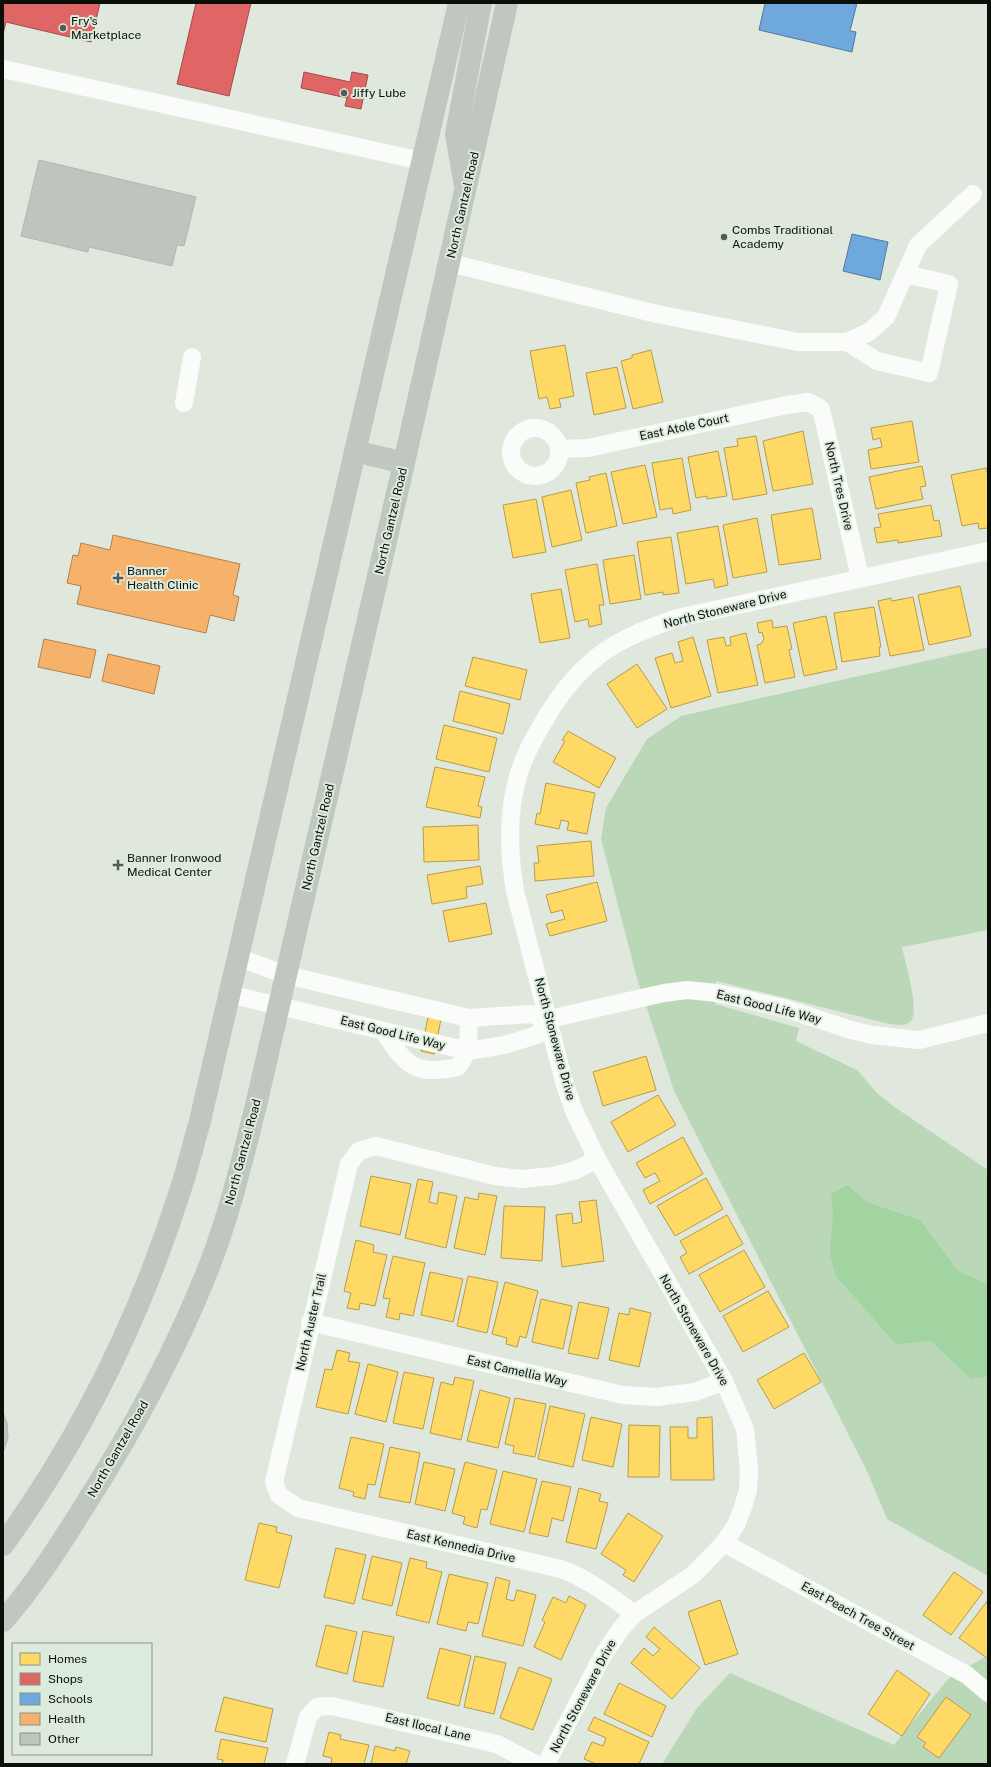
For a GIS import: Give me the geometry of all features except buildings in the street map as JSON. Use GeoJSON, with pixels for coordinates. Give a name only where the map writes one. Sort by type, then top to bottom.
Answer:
{"type":"FeatureCollection","features":[{"type":"Feature","properties":{"kind":"main road"},"geometry":{"type":"LineString","coordinates":[[3,1545],[45,1483],[103,1382],[146,1287],[181,1190],[200,1121],[459,3]]}},
{"type":"Feature","properties":{"kind":"main road"},"geometry":{"type":"LineString","coordinates":[[466,192],[456,134],[481,3]]}},
{"type":"Feature","properties":{"kind":"main road","name":"North Gantzel Road"},"geometry":{"type":"LineString","coordinates":[[3,1622],[68,1533],[131,1429],[186,1321],[209,1266],[237,1180],[286,975],[450,263],[507,3]]}},
{"type":"Feature","properties":{"kind":"main road"},"geometry":{"type":"LineString","coordinates":[[355,451],[404,463]]}},
{"type":"Feature","properties":{"kind":"street"},"geometry":{"type":"LineString","coordinates":[[3,69],[422,161]]}},
{"type":"Feature","properties":{"kind":"street"},"geometry":{"type":"LineString","coordinates":[[450,263],[650,312],[782,339],[798,342],[847,342],[869,332],[886,317],[918,245],[973,194]]}},
{"type":"Feature","properties":{"kind":"street"},"geometry":{"type":"LineString","coordinates":[[847,342],[877,362],[929,373],[949,284],[905,274]]}},
{"type":"Feature","properties":{"kind":"street"},"geometry":{"type":"LineString","coordinates":[[184,403],[192,357]]}},
{"type":"Feature","properties":{"kind":"street","name":"East Atole Court"},"geometry":{"type":"LineString","coordinates":[[559,449],[588,448],[787,405],[808,402]]}},
{"type":"Feature","properties":{"kind":"street","name":"North Tres Drive"},"geometry":{"type":"LineString","coordinates":[[808,402],[821,409],[860,577]]}},
{"type":"Feature","properties":{"kind":"street","name":"North Stoneware Drive"},"geometry":{"type":"LineString","coordinates":[[546,1764],[603,1655],[620,1630],[634,1614],[694,1574],[724,1543],[736,1525],[743,1507],[748,1490],[749,1470],[745,1429],[724,1381],[596,1159],[574,1111],[564,1082],[515,891],[511,866],[510,828],[512,805],[523,762],[536,735],[554,705],[583,669],[605,651],[631,636],[677,618],[860,577],[988,551]]}},
{"type":"Feature","properties":{"kind":"street","name":"East Good Life Way"},"geometry":{"type":"LineString","coordinates":[[237,957],[286,975],[469,1018],[530,1014],[549,1019],[664,993],[687,990],[717,993],[787,1010],[872,1035],[918,1040],[988,1023]]}},
{"type":"Feature","properties":{"kind":"street","name":"East Good Life Way"},"geometry":{"type":"LineString","coordinates":[[229,994],[468,1051],[504,1045],[537,1035],[549,1019]]}},
{"type":"Feature","properties":{"kind":"street"},"geometry":{"type":"LineString","coordinates":[[384,1031],[397,1051],[409,1064],[420,1068],[439,1071],[458,1067],[468,1051],[469,1018]]}},
{"type":"Feature","properties":{"kind":"street","name":"North Auster Trail"},"geometry":{"type":"LineString","coordinates":[[279,1495],[274,1482],[310,1322],[349,1164],[359,1151],[376,1146],[495,1176],[522,1179],[553,1176],[576,1170],[596,1159]]}},
{"type":"Feature","properties":{"kind":"street","name":"East Camellia Way"},"geometry":{"type":"LineString","coordinates":[[310,1322],[623,1395],[656,1397],[695,1392],[724,1381]]}},
{"type":"Feature","properties":{"kind":"street","name":"East Kennedia Drive"},"geometry":{"type":"LineString","coordinates":[[279,1495],[298,1508],[561,1569],[590,1582],[634,1614]]}},
{"type":"Feature","properties":{"kind":"street","name":"East Peach Tree Street"},"geometry":{"type":"LineString","coordinates":[[724,1543],[967,1675],[988,1693]]}},
{"type":"Feature","properties":{"kind":"street","name":"East Ilocal Lane"},"geometry":{"type":"LineString","coordinates":[[295,1764],[308,1717],[317,1707],[332,1706],[465,1735],[497,1744],[535,1764]]}},
{"type":"Feature","properties":{"kind":"shaded area"},"geometry":{"type":"Polygon","coordinates":[[[988,647],[988,930],[902,947],[914,1007],[911,1021],[907,1024],[890,1024],[716,981],[715,1004],[799,1028],[796,1041],[857,1070],[877,1093],[893,1106],[988,1170],[988,1576],[887,1519],[866,1469],[674,1091],[636,975],[601,839],[606,808],[647,739],[681,716],[988,647]]]}},
{"type":"Feature","properties":{"kind":"shaded area"},"geometry":{"type":"Polygon","coordinates":[[[847,1185],[869,1203],[920,1220],[957,1270],[988,1285],[988,1376],[971,1379],[931,1341],[896,1344],[835,1275],[830,1255],[833,1214],[831,1194],[847,1185]]]}},
{"type":"Feature","properties":{"kind":"shaded area"},"geometry":{"type":"Polygon","coordinates":[[[988,1655],[988,1764],[662,1764],[697,1708],[730,1673],[894,1745],[948,1679],[988,1655]]]}},
{"type":"Feature","properties":{"kind":"place","name":"Fry's Marketplace"},"geometry":{"type":"Point","coordinates":[63,28]}},
{"type":"Feature","properties":{"kind":"place","name":"Jiffy Lube"},"geometry":{"type":"Point","coordinates":[344,93]}},
{"type":"Feature","properties":{"kind":"place","name":"Combs Traditional Academy"},"geometry":{"type":"Point","coordinates":[724,237]}},
{"type":"Feature","properties":{"kind":"place","name":"Banner Health Clinic"},"geometry":{"type":"Point","coordinates":[118,578]}},
{"type":"Feature","properties":{"kind":"place","name":"Banner Ironwood Medical Center"},"geometry":{"type":"Point","coordinates":[118,865]}}]}
